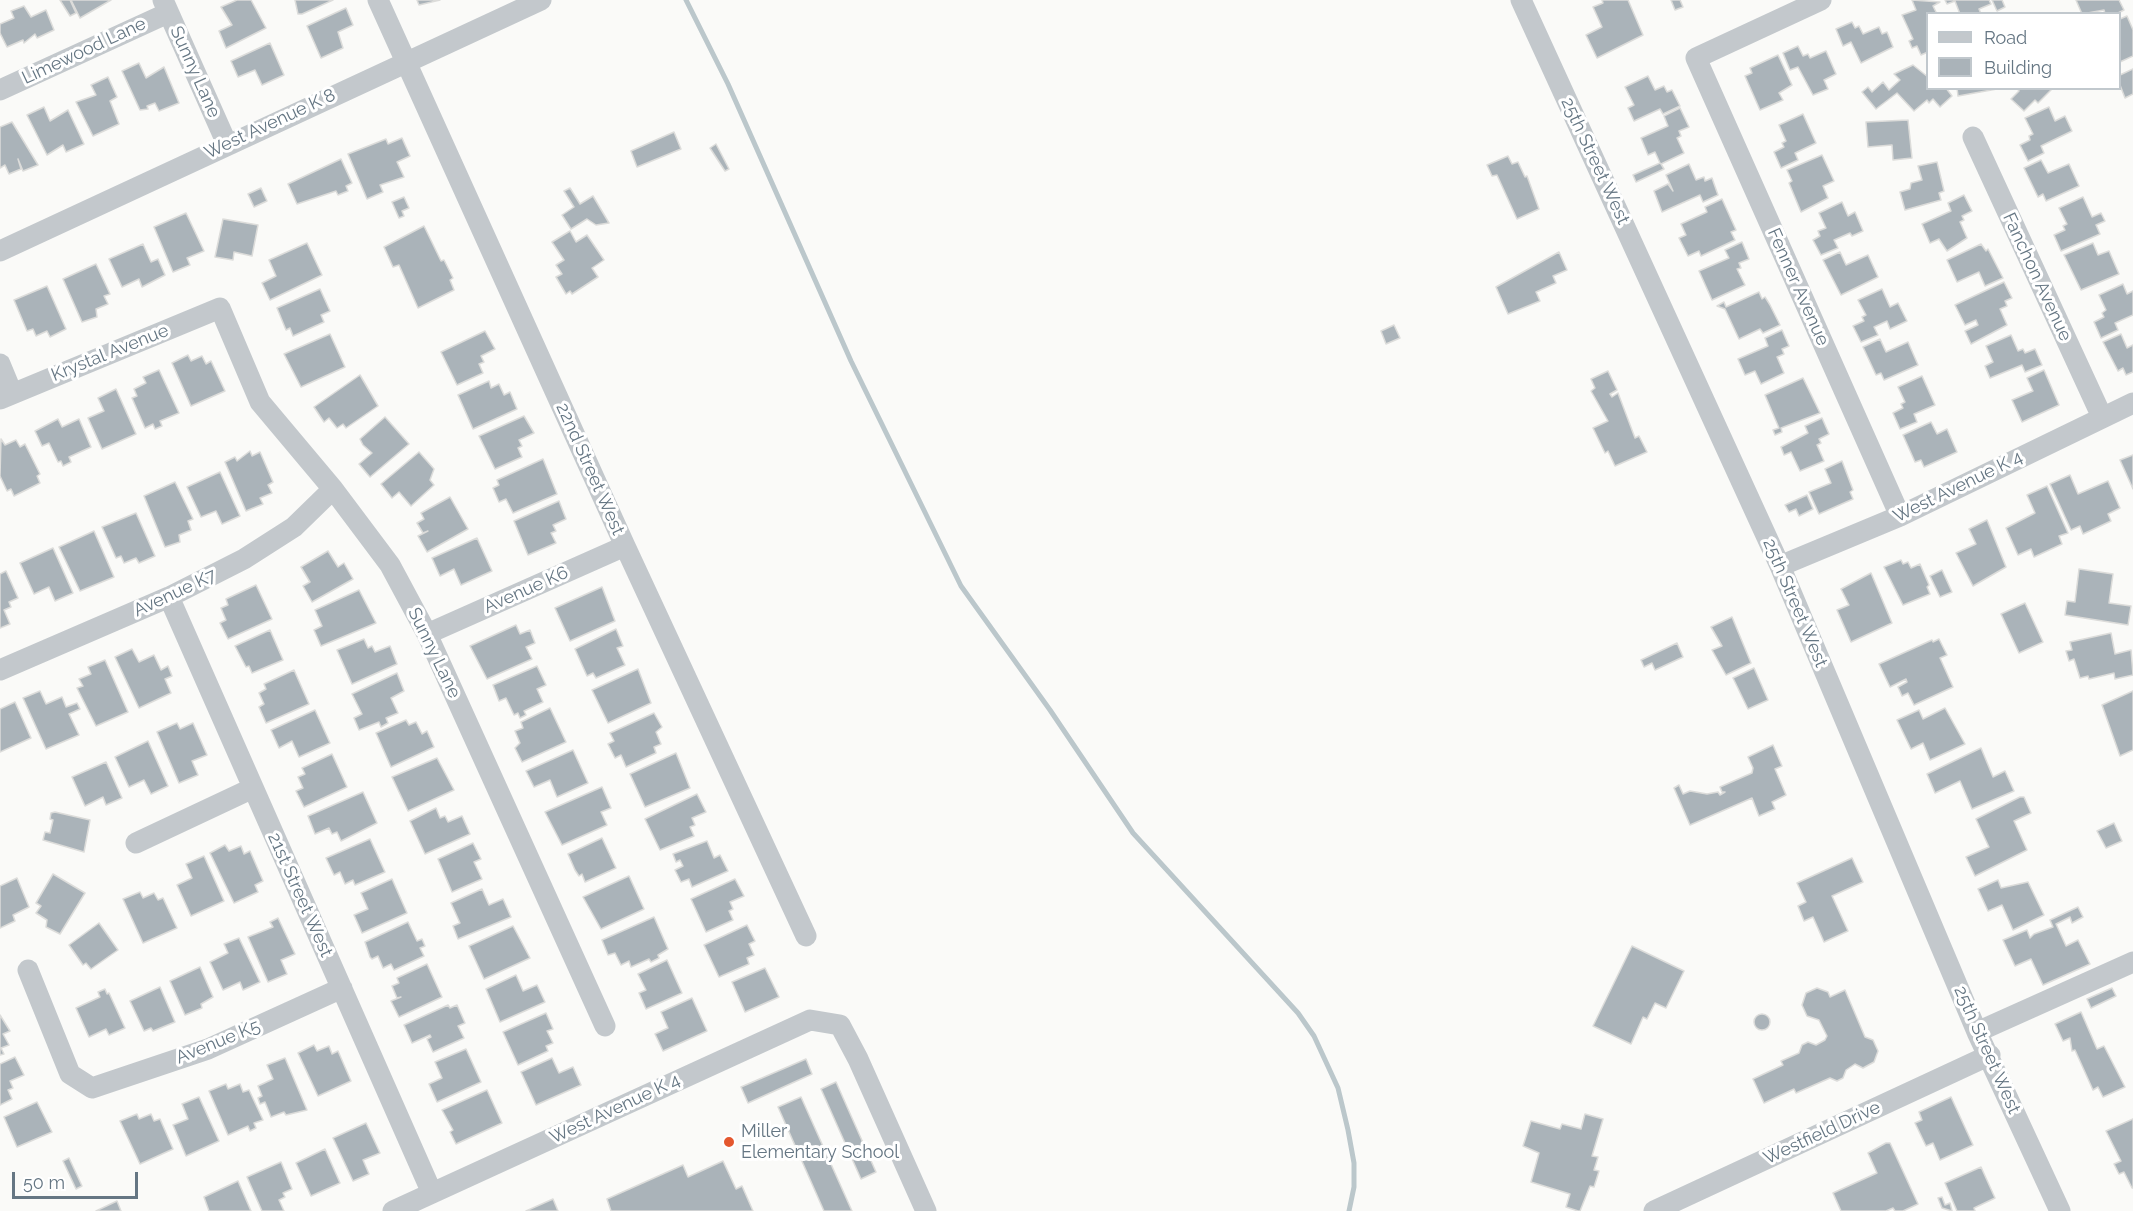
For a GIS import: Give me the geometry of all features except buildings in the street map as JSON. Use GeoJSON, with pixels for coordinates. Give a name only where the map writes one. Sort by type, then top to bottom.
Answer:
{"type":"FeatureCollection","features":[{"type":"Feature","properties":{"kind":"street","name":"22nd Street West"},"geometry":{"type":"LineString","coordinates":[[378,0],[625,546],[806,936]]}},
{"type":"Feature","properties":{"kind":"street","name":"West Avenue K 8"},"geometry":{"type":"LineString","coordinates":[[0,251],[405,61],[541,0]]}},
{"type":"Feature","properties":{"kind":"street","name":"25th Street West"},"geometry":{"type":"LineString","coordinates":[[1521,0],[1780,566],[1977,1032],[1990,1055],[2060,1211]]}},
{"type":"Feature","properties":{"kind":"street","name":"Fenner Avenue"},"geometry":{"type":"LineString","coordinates":[[1821,0],[1696,57],[1900,516]]}},
{"type":"Feature","properties":{"kind":"street","name":"Limewood Lane"},"geometry":{"type":"LineString","coordinates":[[0,90],[166,6]]}},
{"type":"Feature","properties":{"kind":"street","name":"Sunny Lane"},"geometry":{"type":"LineString","coordinates":[[166,6],[227,144]]}},
{"type":"Feature","properties":{"kind":"street","name":"Fanchon Avenue"},"geometry":{"type":"LineString","coordinates":[[1973,137],[2102,417]]}},
{"type":"Feature","properties":{"kind":"street","name":"Sunny Lane"},"geometry":{"type":"LineString","coordinates":[[220,308],[260,402],[333,489],[390,565],[427,634],[605,1026]]}},
{"type":"Feature","properties":{"kind":"street","name":"Krystal Avenue"},"geometry":{"type":"LineString","coordinates":[[6,396],[220,308]]}},
{"type":"Feature","properties":{"kind":"street"},"geometry":{"type":"LineString","coordinates":[[0,364],[6,396]]}},
{"type":"Feature","properties":{"kind":"street","name":"West Avenue K 4"},"geometry":{"type":"LineString","coordinates":[[1780,566],[1900,516],[2133,403]]}},
{"type":"Feature","properties":{"kind":"street","name":"Avenue K7"},"geometry":{"type":"LineString","coordinates":[[0,670],[169,597],[244,559],[294,527],[333,489]]}},
{"type":"Feature","properties":{"kind":"street","name":"Avenue K6"},"geometry":{"type":"LineString","coordinates":[[427,634],[625,546]]}},
{"type":"Feature","properties":{"kind":"street","name":"21st Street West"},"geometry":{"type":"LineString","coordinates":[[169,597],[432,1193]]}},
{"type":"Feature","properties":{"kind":"street"},"geometry":{"type":"LineString","coordinates":[[136,843],[253,788]]}},
{"type":"Feature","properties":{"kind":"street"},"geometry":{"type":"LineString","coordinates":[[1977,1032],[2133,962]]}},
{"type":"Feature","properties":{"kind":"street","name":"Avenue K5"},"geometry":{"type":"LineString","coordinates":[[28,970],[70,1074],[92,1088],[208,1049],[342,988]]}},
{"type":"Feature","properties":{"kind":"street","name":"West Avenue K 4"},"geometry":{"type":"LineString","coordinates":[[393,1211],[810,1020],[840,1025],[858,1059],[926,1211]]}},
{"type":"Feature","properties":{"kind":"street","name":"Westfield Drive"},"geometry":{"type":"LineString","coordinates":[[1654,1211],[1990,1055]]}},
{"type":"Feature","properties":{"kind":"waterway"},"geometry":{"type":"LineString","coordinates":[[686,0],[728,84],[851,361],[961,586],[1050,710],[1133,833],[1298,1013],[1314,1036],[1338,1088],[1348,1130],[1354,1163],[1354,1187],[1349,1211]]}},
{"type":"Feature","properties":{"kind":"place","name":"Miller Elementary School"},"geometry":{"type":"Point","coordinates":[729,1142]}}]}
